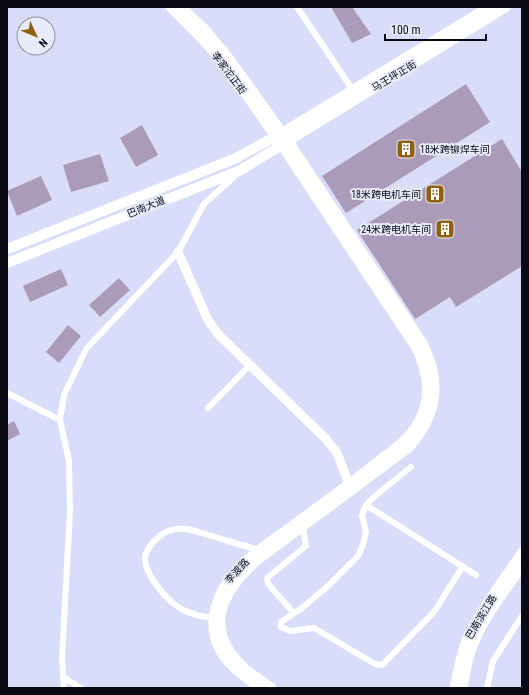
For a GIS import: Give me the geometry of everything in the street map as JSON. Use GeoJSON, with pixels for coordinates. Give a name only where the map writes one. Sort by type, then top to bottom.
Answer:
{"type":"FeatureCollection","features":[{"type":"Feature","properties":{"kind":"main road","name":"李家沱正街"},"geometry":{"type":"LineString","coordinates":[[170,7],[224,64],[282,139]]}},
{"type":"Feature","properties":{"kind":"main road","name":"李家沱正街"},"geometry":{"type":"LineString","coordinates":[[182,7],[205,29],[226,54],[282,139]]}},
{"type":"Feature","properties":{"kind":"main road","name":"马王坪正街"},"geometry":{"type":"LineString","coordinates":[[282,139],[352,89],[483,11],[506,7]]}},
{"type":"Feature","properties":{"kind":"main road","name":"马王坪正街"},"geometry":{"type":"LineString","coordinates":[[282,139],[483,11]]}},
{"type":"Feature","properties":{"kind":"main road","name":"巴南大道"},"geometry":{"type":"LineString","coordinates":[[7,262],[241,170],[282,139]]}},
{"type":"Feature","properties":{"kind":"main road","name":"巴南大道"},"geometry":{"type":"LineString","coordinates":[[7,249],[282,139]]}},
{"type":"Feature","properties":{"kind":"main road"},"geometry":{"type":"LineString","coordinates":[[178,252],[208,320],[218,334],[326,439],[337,453],[350,488],[409,448],[420,435],[427,423],[434,396],[435,382],[429,357],[422,343],[282,139]]}},
{"type":"Feature","properties":{"kind":"main road","name":"李渡路"},"geometry":{"type":"LineString","coordinates":[[272,688],[245,669],[227,647],[222,632],[220,618],[224,604],[231,590],[243,574],[257,561],[303,527],[350,488]]}},
{"type":"Feature","properties":{"kind":"main road","name":"李渡路"},"geometry":{"type":"LineString","coordinates":[[257,687],[228,662],[219,650],[214,635],[212,618],[215,604],[224,586],[237,569],[258,550],[350,488]]}},
{"type":"Feature","properties":{"kind":"main road","name":"巴南滨江路"},"geometry":{"type":"LineString","coordinates":[[454,688],[457,669],[466,643],[479,616],[522,552]]}},
{"type":"Feature","properties":{"kind":"main road","name":"巴南滨江路"},"geometry":{"type":"LineString","coordinates":[[463,688],[466,670],[474,645],[486,621],[522,567]]}},
{"type":"Feature","properties":{"kind":"street"},"geometry":{"type":"LineString","coordinates":[[297,7],[352,89]]}},
{"type":"Feature","properties":{"kind":"street"},"geometry":{"type":"LineString","coordinates":[[64,688],[62,659],[70,511],[69,461],[60,420],[64,395],[86,349],[178,252],[204,204],[241,170]]}},
{"type":"Feature","properties":{"kind":"street"},"geometry":{"type":"LineString","coordinates":[[208,408],[250,365]]}},
{"type":"Feature","properties":{"kind":"street"},"geometry":{"type":"LineString","coordinates":[[7,393],[60,420]]}},
{"type":"Feature","properties":{"kind":"street"},"geometry":{"type":"LineString","coordinates":[[410,467],[366,505],[362,515],[366,532],[359,555],[328,586],[281,622],[281,627],[290,631],[314,628],[375,664],[382,665],[434,612],[463,566]]}},
{"type":"Feature","properties":{"kind":"street"},"geometry":{"type":"LineString","coordinates":[[366,505],[476,574]]}},
{"type":"Feature","properties":{"kind":"street"},"geometry":{"type":"LineString","coordinates":[[294,613],[268,584],[267,578],[306,546],[303,527]]}},
{"type":"Feature","properties":{"kind":"street"},"geometry":{"type":"LineString","coordinates":[[212,618],[188,613],[176,606],[159,588],[151,577],[146,566],[145,557],[149,547],[157,538],[168,531],[178,528],[190,530],[258,550]]}},
{"type":"Feature","properties":{"kind":"street"},"geometry":{"type":"LineString","coordinates":[[486,688],[493,661],[522,616]]}},
{"type":"Feature","properties":{"kind":"street"},"geometry":{"type":"LineString","coordinates":[[63,676],[81,688]]}},
{"type":"Feature","properties":{"kind":"building"},"geometry":{"type":"Polygon","coordinates":[[[331,7],[352,7],[371,34],[352,43],[331,7]]]}},
{"type":"Feature","properties":{"kind":"building","name":"18米跨铆焊车间"},"geometry":{"type":"Polygon","coordinates":[[[466,84],[490,122],[346,213],[322,176],[466,84]]]}},
{"type":"Feature","properties":{"kind":"building"},"geometry":{"type":"Polygon","coordinates":[[[142,125],[158,155],[136,167],[120,138],[142,125]]]}},
{"type":"Feature","properties":{"kind":"building"},"geometry":{"type":"Polygon","coordinates":[[[502,139],[522,172],[522,266],[456,307],[450,297],[415,319],[357,230],[502,139]]]}},
{"type":"Feature","properties":{"kind":"building"},"geometry":{"type":"Polygon","coordinates":[[[100,154],[109,181],[71,192],[63,165],[100,154]]]}},
{"type":"Feature","properties":{"kind":"building"},"geometry":{"type":"Polygon","coordinates":[[[41,176],[52,200],[17,216],[7,191],[41,176]]]}},
{"type":"Feature","properties":{"kind":"building"},"geometry":{"type":"Polygon","coordinates":[[[61,269],[68,285],[30,302],[23,286],[61,269]]]}},
{"type":"Feature","properties":{"kind":"building"},"geometry":{"type":"Polygon","coordinates":[[[119,278],[130,290],[100,317],[89,305],[119,278]]]}},
{"type":"Feature","properties":{"kind":"building"},"geometry":{"type":"Polygon","coordinates":[[[68,325],[81,336],[59,363],[46,352],[68,325]]]}},
{"type":"Feature","properties":{"kind":"building"},"geometry":{"type":"Polygon","coordinates":[[[14,421],[20,434],[7,441],[7,425],[14,421]]]}},
{"type":"Feature","properties":{"kind":"place","name":"18米跨铆焊车间"},"geometry":{"type":"Point","coordinates":[406,149]}},
{"type":"Feature","properties":{"kind":"place","name":"18米跨电机车间"},"geometry":{"type":"Point","coordinates":[435,194]}},
{"type":"Feature","properties":{"kind":"place","name":"24米跨电机车间"},"geometry":{"type":"Point","coordinates":[445,229]}}]}
